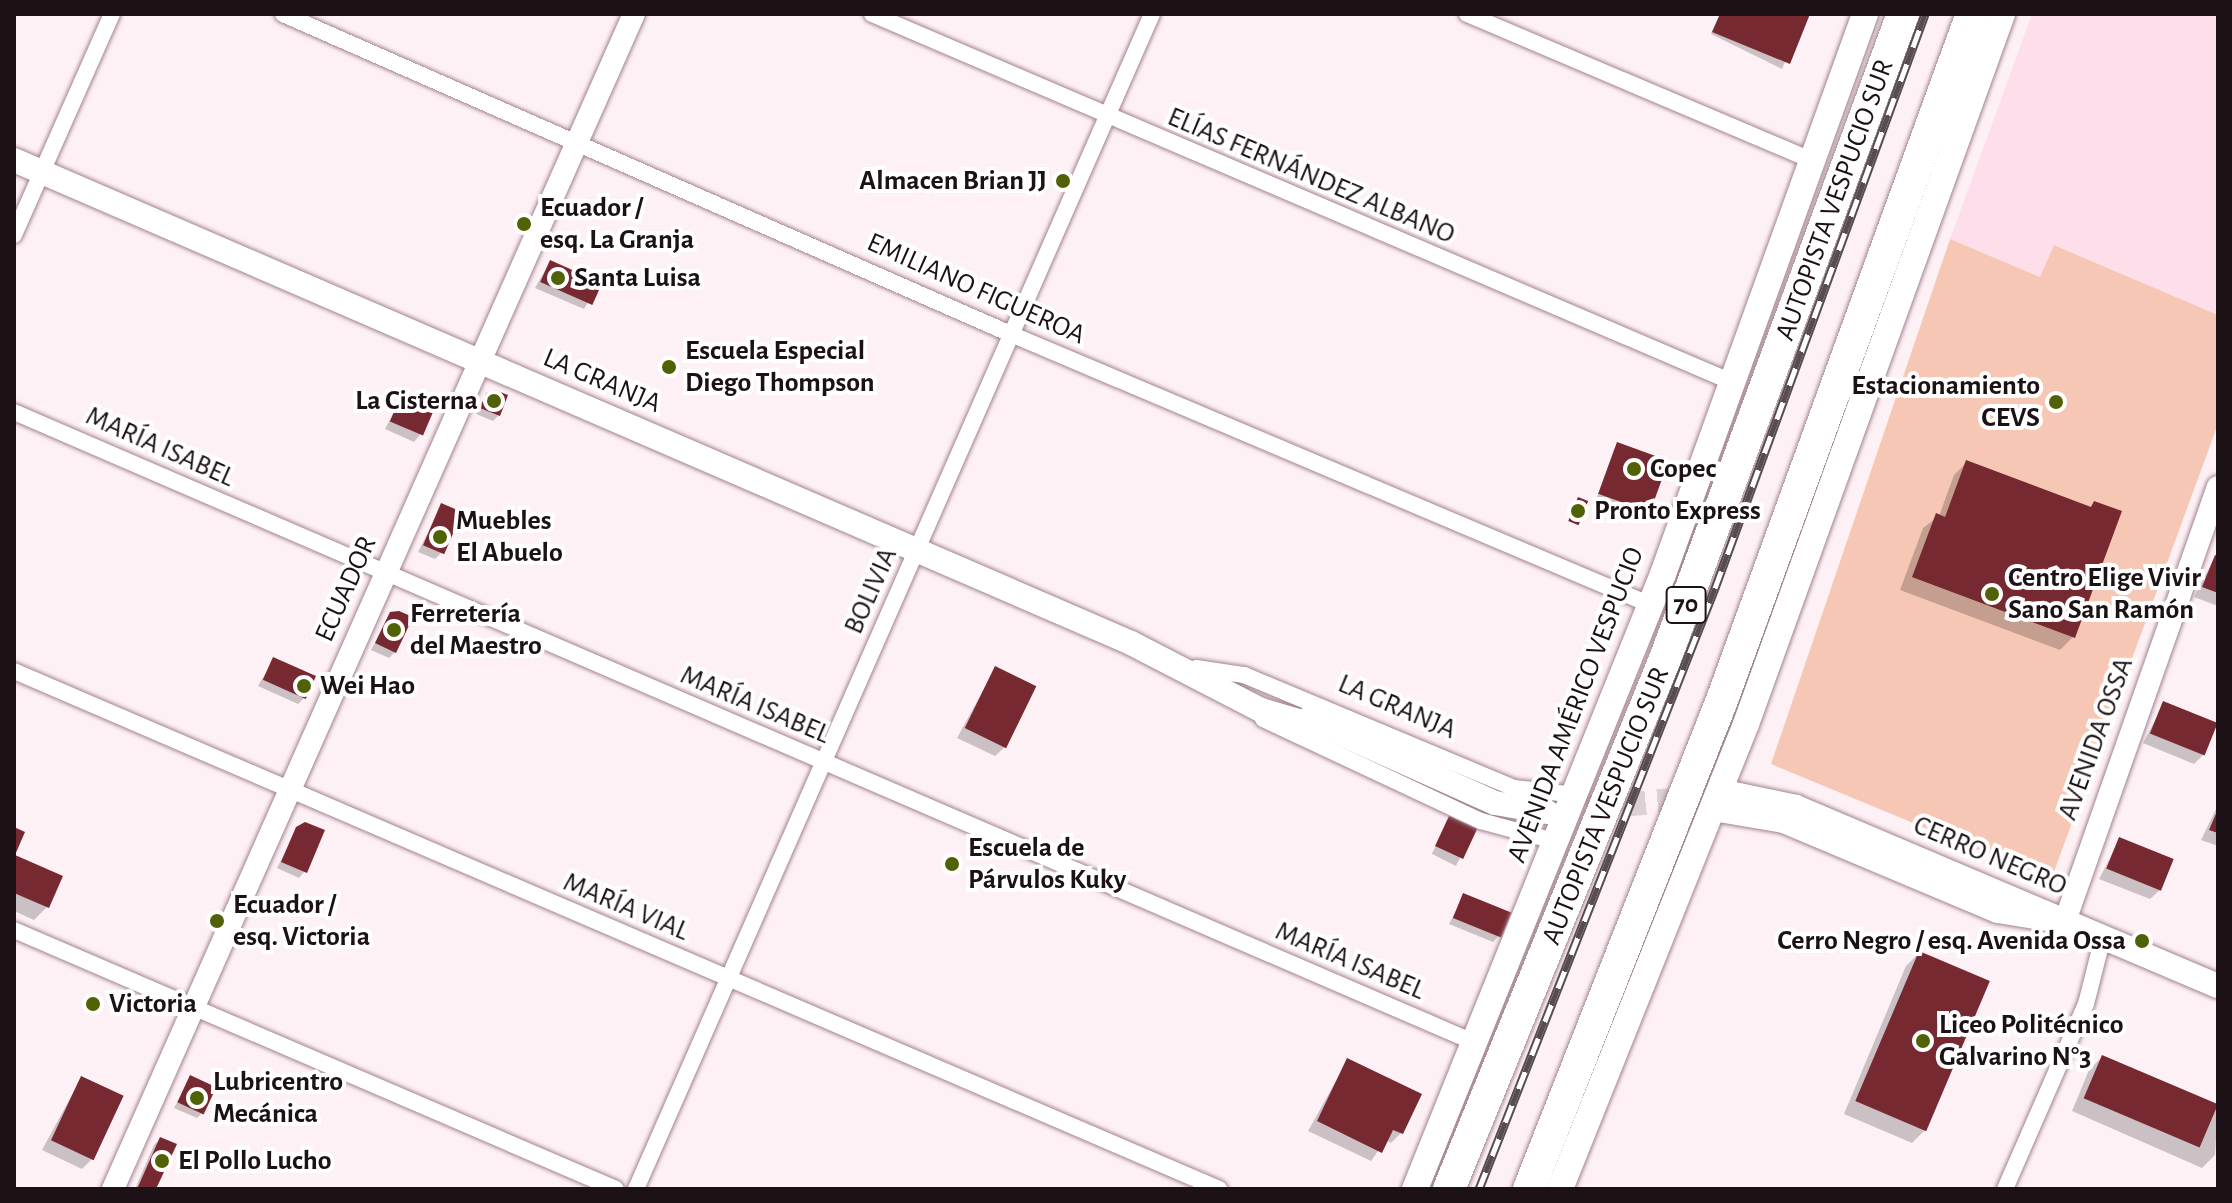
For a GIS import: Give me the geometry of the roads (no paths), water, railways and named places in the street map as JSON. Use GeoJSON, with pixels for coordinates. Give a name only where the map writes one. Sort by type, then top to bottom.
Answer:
{"type":"FeatureCollection","features":[{"type":"Feature","properties":{"kind":"highway","name":"AUTOPISTA VESPUCIO SUR"},"geometry":{"type":"LineString","coordinates":[[1449,1189],[1665,659],[1903,14]]}},
{"type":"Feature","properties":{"kind":"highway","name":"70"},"geometry":{"type":"LineString","coordinates":[[1529,1189],[1738,658],[1972,14]]}},
{"type":"Feature","properties":{"kind":"main road","name":"AVENIDA AMÉRICO VESPUCIO"},"geometry":{"type":"LineString","coordinates":[[1415,1189],[1558,842],[1651,605],[1865,14]]}},
{"type":"Feature","properties":{"kind":"main road"},"geometry":{"type":"LineString","coordinates":[[1560,1189],[1724,801],[2002,14]]}},
{"type":"Feature","properties":{"kind":"main road","name":"LA GRANJA"},"geometry":{"type":"LineString","coordinates":[[14,160],[1167,659],[1281,703],[1322,728]]}},
{"type":"Feature","properties":{"kind":"main road","name":"LA GRANJA"},"geometry":{"type":"LineString","coordinates":[[1167,659],[1218,690],[1261,710],[1322,728],[1495,803],[1547,812]]}},
{"type":"Feature","properties":{"kind":"main road"},"geometry":{"type":"LineString","coordinates":[[1724,801],[1784,820],[1998,910],[2065,921]]}},
{"type":"Feature","properties":{"kind":"main road","name":"CERRO NEGRO"},"geometry":{"type":"LineString","coordinates":[[2065,921],[2218,986]]}},
{"type":"Feature","properties":{"kind":"street"},"geometry":{"type":"LineString","coordinates":[[14,235],[112,14]]}},
{"type":"Feature","properties":{"kind":"street","name":"EMILIANO FIGUEROA"},"geometry":{"type":"LineString","coordinates":[[283,14],[578,141],[1013,335],[1651,605]]}},
{"type":"Feature","properties":{"kind":"street","name":"ECUADOR"},"geometry":{"type":"LineString","coordinates":[[113,1189],[634,14]]}},
{"type":"Feature","properties":{"kind":"street","name":"ELÍAS FERNÁNDEZ ALBANO"},"geometry":{"type":"LineString","coordinates":[[872,14],[1106,118],[1732,382]]}},
{"type":"Feature","properties":{"kind":"street","name":"BOLIVIA"},"geometry":{"type":"LineString","coordinates":[[636,1189],[1152,14]]}},
{"type":"Feature","properties":{"kind":"street"},"geometry":{"type":"LineString","coordinates":[[1467,14],[1813,161]]}},
{"type":"Feature","properties":{"kind":"street","name":"MARÍA ISABEL"},"geometry":{"type":"LineString","coordinates":[[14,412],[1476,1043]]}},
{"type":"Feature","properties":{"kind":"street","name":"AVENIDA OSSA"},"geometry":{"type":"LineString","coordinates":[[2065,921],[2218,487]]}},
{"type":"Feature","properties":{"kind":"street","name":"LA GRANJA"},"geometry":{"type":"LineString","coordinates":[[1196,668],[1244,675],[1504,785],[1576,795]]}},
{"type":"Feature","properties":{"kind":"street","name":"MARÍA VIAL"},"geometry":{"type":"LineString","coordinates":[[14,671],[1219,1189]]}},
{"type":"Feature","properties":{"kind":"street","name":"LA GRANJA"},"geometry":{"type":"LineString","coordinates":[[1218,690],[1296,736],[1481,821],[1558,842]]}},
{"type":"Feature","properties":{"kind":"street"},"geometry":{"type":"LineString","coordinates":[[14,930],[616,1189]]}},
{"type":"Feature","properties":{"kind":"street"},"geometry":{"type":"LineString","coordinates":[[2005,1189],[2086,1004],[2103,937]]}},
{"type":"Feature","properties":{"kind":"tunnel"},"geometry":{"type":"LineString","coordinates":[[1550,812],[1734,794]]}},
{"type":"Feature","properties":{"kind":"railway"},"geometry":{"type":"LineString","coordinates":[[1479,1189],[1715,588],[1925,14]]}},
{"type":"Feature","properties":{"kind":"place","name":"Almacen Brian JJ"},"geometry":{"type":"Point","coordinates":[1063,181]}},
{"type":"Feature","properties":{"kind":"place","name":"Ecuador / esq. La Granja"},"geometry":{"type":"Point","coordinates":[524,224]}},
{"type":"Feature","properties":{"kind":"place","name":"Santa Luisa"},"geometry":{"type":"Point","coordinates":[558,278]}},
{"type":"Feature","properties":{"kind":"place","name":"Escuela Especial Diego Thompson"},"geometry":{"type":"Point","coordinates":[669,367]}},
{"type":"Feature","properties":{"kind":"place","name":"La Cisterna"},"geometry":{"type":"Point","coordinates":[494,401]}},
{"type":"Feature","properties":{"kind":"place","name":"Estacionamiento CEVS"},"geometry":{"type":"Point","coordinates":[2056,402]}},
{"type":"Feature","properties":{"kind":"place","name":"Copec"},"geometry":{"type":"Point","coordinates":[1634,469]}},
{"type":"Feature","properties":{"kind":"place","name":"Pronto Express"},"geometry":{"type":"Point","coordinates":[1578,511]}},
{"type":"Feature","properties":{"kind":"place","name":"Muebles El Abuelo"},"geometry":{"type":"Point","coordinates":[440,537]}},
{"type":"Feature","properties":{"kind":"place","name":"Centro Elige Vivir Sano San Ramón"},"geometry":{"type":"Point","coordinates":[1992,594]}},
{"type":"Feature","properties":{"kind":"place","name":"Ferretería del Maestro"},"geometry":{"type":"Point","coordinates":[394,630]}},
{"type":"Feature","properties":{"kind":"place","name":"Wei Hao"},"geometry":{"type":"Point","coordinates":[304,686]}},
{"type":"Feature","properties":{"kind":"place","name":"Escuela de Párvulos Kuky"},"geometry":{"type":"Point","coordinates":[952,864]}},
{"type":"Feature","properties":{"kind":"place","name":"Ecuador / esq. Victoria"},"geometry":{"type":"Point","coordinates":[217,921]}},
{"type":"Feature","properties":{"kind":"place","name":"Cerro Negro / esq. Avenida Ossa"},"geometry":{"type":"Point","coordinates":[2142,941]}},
{"type":"Feature","properties":{"kind":"place","name":"Victoria"},"geometry":{"type":"Point","coordinates":[93,1004]}},
{"type":"Feature","properties":{"kind":"place","name":"Liceo Politécnico Galvarino N°3"},"geometry":{"type":"Point","coordinates":[1923,1041]}},
{"type":"Feature","properties":{"kind":"place","name":"Lubricentro Mecánica"},"geometry":{"type":"Point","coordinates":[197,1098]}},
{"type":"Feature","properties":{"kind":"place","name":"El Pollo Lucho"},"geometry":{"type":"Point","coordinates":[162,1161]}}]}
